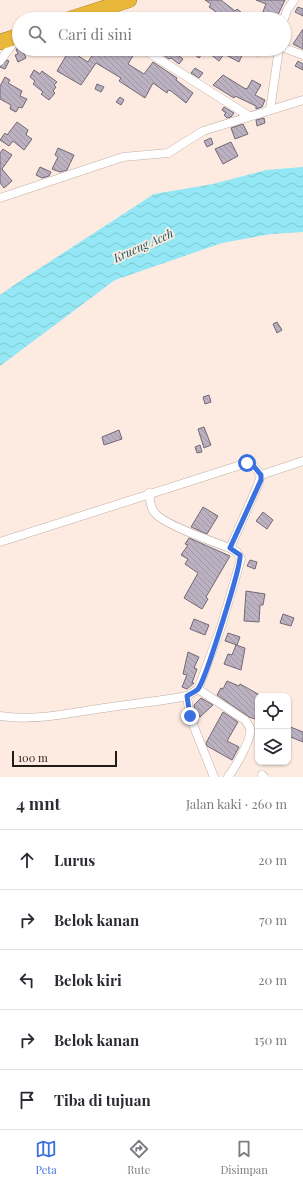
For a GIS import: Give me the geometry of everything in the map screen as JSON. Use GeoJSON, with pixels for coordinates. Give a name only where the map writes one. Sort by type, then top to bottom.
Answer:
{"type":"FeatureCollection","features":[{"type":"Feature","properties":{"kind":"highway"},"geometry":{"type":"LineString","coordinates":[[108,12],[129,0]]}},
{"type":"Feature","properties":{"kind":"highway"},"geometry":{"type":"LineString","coordinates":[[0,42],[12,38]]}},
{"type":"Feature","properties":{"kind":"street"},"geometry":{"type":"LineString","coordinates":[[286,12],[294,0]]}},
{"type":"Feature","properties":{"kind":"street"},"geometry":{"type":"LineString","coordinates":[[0,60],[12,45]]}},
{"type":"Feature","properties":{"kind":"street"},"geometry":{"type":"LineString","coordinates":[[291,51],[303,55]]}},
{"type":"Feature","properties":{"kind":"street"},"geometry":{"type":"LineString","coordinates":[[154,56],[249,116]]}},
{"type":"Feature","properties":{"kind":"street"},"geometry":{"type":"LineString","coordinates":[[270,110],[278,56]]}},
{"type":"Feature","properties":{"kind":"street"},"geometry":{"type":"LineString","coordinates":[[0,198],[123,157],[168,153],[203,131],[303,100]]}},
{"type":"Feature","properties":{"kind":"street"},"geometry":{"type":"LineString","coordinates":[[261,475],[303,462]]}},
{"type":"Feature","properties":{"kind":"street"},"geometry":{"type":"LineString","coordinates":[[0,542],[149,493],[247,463],[252,464],[261,475]]}},
{"type":"Feature","properties":{"kind":"street"},"geometry":{"type":"LineString","coordinates":[[230,548],[261,475]]}},
{"type":"Feature","properties":{"kind":"street"},"geometry":{"type":"LineString","coordinates":[[0,716],[30,718],[150,703],[187,696],[198,689],[221,627],[240,567],[240,555],[230,548],[205,539],[158,517],[152,508],[149,493]]}},
{"type":"Feature","properties":{"kind":"street"},"geometry":{"type":"LineString","coordinates":[[198,689],[244,720],[250,727],[251,732],[244,750],[228,777]]}},
{"type":"Feature","properties":{"kind":"street"},"geometry":{"type":"LineString","coordinates":[[187,696],[190,716],[214,777]]}},
{"type":"Feature","properties":{"kind":"water","name":"Krueng Aceh"},"geometry":{"type":"Polygon","coordinates":[[[303,167],[303,232],[271,234],[222,243],[115,280],[0,366],[0,295],[20,281],[154,194],[213,184],[266,170],[303,167]]]}},
{"type":"Feature","properties":{"kind":"building"},"geometry":{"type":"Polygon","coordinates":[[[205,0],[221,0],[235,11],[237,9],[241,12],[216,12],[209,7],[211,4],[205,0]]]}},
{"type":"Feature","properties":{"kind":"building"},"geometry":{"type":"Polygon","coordinates":[[[256,0],[285,0],[279,12],[263,12],[266,4],[256,0]]]}},
{"type":"Feature","properties":{"kind":"building"},"geometry":{"type":"Polygon","coordinates":[[[298,7],[303,9],[303,16],[295,12],[298,7]]]}},
{"type":"Feature","properties":{"kind":"building"},"geometry":{"type":"Polygon","coordinates":[[[303,29],[303,49],[293,44],[303,29]]]}},
{"type":"Feature","properties":{"kind":"building"},"geometry":{"type":"Polygon","coordinates":[[[15,56],[25,56],[26,58],[18,62],[15,56]]]}},
{"type":"Feature","properties":{"kind":"building"},"geometry":{"type":"Polygon","coordinates":[[[66,56],[78,56],[88,62],[92,56],[133,56],[128,64],[144,74],[153,62],[177,78],[176,80],[193,93],[186,103],[171,91],[168,90],[167,93],[153,83],[145,98],[119,81],[121,78],[96,63],[81,85],[57,71],[66,56]]]}},
{"type":"Feature","properties":{"kind":"building"},"geometry":{"type":"Polygon","coordinates":[[[165,56],[179,56],[183,59],[179,64],[171,58],[169,59],[165,56]]]}},
{"type":"Feature","properties":{"kind":"building"},"geometry":{"type":"Polygon","coordinates":[[[213,56],[223,56],[219,61],[213,56]]]}},
{"type":"Feature","properties":{"kind":"building"},"geometry":{"type":"Polygon","coordinates":[[[228,56],[242,56],[239,62],[228,56]]]}},
{"type":"Feature","properties":{"kind":"building"},"geometry":{"type":"Polygon","coordinates":[[[7,60],[9,61],[5,69],[0,67],[7,60]]]}},
{"type":"Feature","properties":{"kind":"building"},"geometry":{"type":"Polygon","coordinates":[[[298,61],[303,64],[303,70],[295,66],[298,61]]]}},
{"type":"Feature","properties":{"kind":"building"},"geometry":{"type":"Polygon","coordinates":[[[195,68],[203,73],[199,78],[191,73],[195,68]]]}},
{"type":"Feature","properties":{"kind":"building"},"geometry":{"type":"Polygon","coordinates":[[[34,70],[40,74],[42,71],[57,82],[54,85],[56,87],[53,91],[55,93],[49,100],[41,94],[43,92],[33,84],[35,81],[30,77],[34,70]]]}},
{"type":"Feature","properties":{"kind":"building"},"geometry":{"type":"Polygon","coordinates":[[[223,75],[247,89],[252,80],[261,85],[255,95],[265,100],[262,107],[256,109],[256,106],[235,96],[234,98],[213,85],[223,75]]]}},
{"type":"Feature","properties":{"kind":"building"},"geometry":{"type":"Polygon","coordinates":[[[5,77],[10,80],[8,83],[22,91],[20,96],[27,99],[22,108],[19,107],[16,112],[10,109],[11,105],[0,99],[0,86],[5,77]]]}},
{"type":"Feature","properties":{"kind":"building"},"geometry":{"type":"Polygon","coordinates":[[[97,84],[104,87],[101,92],[95,89],[97,84]]]}},
{"type":"Feature","properties":{"kind":"building"},"geometry":{"type":"Polygon","coordinates":[[[120,97],[124,100],[121,105],[116,102],[120,97]]]}},
{"type":"Feature","properties":{"kind":"building"},"geometry":{"type":"Polygon","coordinates":[[[224,107],[234,113],[231,117],[227,118],[224,115],[226,113],[222,110],[224,107]]]}},
{"type":"Feature","properties":{"kind":"building"},"geometry":{"type":"Polygon","coordinates":[[[264,118],[265,123],[257,126],[256,120],[264,118]]]}},
{"type":"Feature","properties":{"kind":"building"},"geometry":{"type":"Polygon","coordinates":[[[17,122],[28,130],[26,135],[32,139],[24,150],[13,141],[9,146],[0,140],[5,133],[7,135],[17,122]]]}},
{"type":"Feature","properties":{"kind":"building"},"geometry":{"type":"Polygon","coordinates":[[[243,124],[248,134],[235,139],[231,128],[243,124]]]}},
{"type":"Feature","properties":{"kind":"building"},"geometry":{"type":"Polygon","coordinates":[[[211,138],[213,144],[207,147],[204,141],[211,138]]]}},
{"type":"Feature","properties":{"kind":"building"},"geometry":{"type":"Polygon","coordinates":[[[231,142],[238,156],[223,164],[215,149],[231,142]]]}},
{"type":"Feature","properties":{"kind":"building"},"geometry":{"type":"Polygon","coordinates":[[[58,148],[74,155],[67,170],[60,172],[52,169],[58,157],[55,155],[58,148]]]}},
{"type":"Feature","properties":{"kind":"building"},"geometry":{"type":"Polygon","coordinates":[[[3,149],[12,155],[2,169],[12,181],[4,188],[0,183],[0,153],[3,149]]]}},
{"type":"Feature","properties":{"kind":"building"},"geometry":{"type":"Polygon","coordinates":[[[40,167],[51,172],[49,176],[42,178],[36,175],[40,167]]]}},
{"type":"Feature","properties":{"kind":"building"},"geometry":{"type":"Polygon","coordinates":[[[277,322],[282,330],[277,333],[273,324],[277,322]]]}},
{"type":"Feature","properties":{"kind":"building"},"geometry":{"type":"Polygon","coordinates":[[[209,395],[211,402],[205,404],[203,397],[209,395]]]}},
{"type":"Feature","properties":{"kind":"building"},"geometry":{"type":"Polygon","coordinates":[[[204,427],[211,445],[204,448],[198,429],[204,427]]]}},
{"type":"Feature","properties":{"kind":"building"},"geometry":{"type":"Polygon","coordinates":[[[119,430],[122,439],[104,445],[102,437],[119,430]]]}},
{"type":"Feature","properties":{"kind":"building"},"geometry":{"type":"Polygon","coordinates":[[[200,445],[202,452],[197,453],[195,447],[200,445]]]}},
{"type":"Feature","properties":{"kind":"building"},"geometry":{"type":"Polygon","coordinates":[[[203,507],[218,516],[207,534],[191,527],[203,507]]]}},
{"type":"Feature","properties":{"kind":"building"},"geometry":{"type":"Polygon","coordinates":[[[263,512],[273,520],[267,529],[256,521],[263,512]]]}},
{"type":"Feature","properties":{"kind":"building"},"geometry":{"type":"Polygon","coordinates":[[[189,538],[230,556],[206,597],[208,599],[202,609],[184,598],[198,573],[185,564],[188,559],[181,555],[188,545],[185,544],[189,538]]]}},
{"type":"Feature","properties":{"kind":"building"},"geometry":{"type":"Polygon","coordinates":[[[250,560],[257,562],[255,569],[247,566],[250,560]]]}},
{"type":"Feature","properties":{"kind":"building"},"geometry":{"type":"Polygon","coordinates":[[[246,591],[265,594],[263,605],[260,605],[259,622],[244,621],[246,591]]]}},
{"type":"Feature","properties":{"kind":"building"},"geometry":{"type":"Polygon","coordinates":[[[283,614],[294,618],[291,626],[280,623],[283,614]]]}},
{"type":"Feature","properties":{"kind":"building"},"geometry":{"type":"Polygon","coordinates":[[[194,619],[209,625],[205,635],[190,629],[194,619]]]}},
{"type":"Feature","properties":{"kind":"building"},"geometry":{"type":"Polygon","coordinates":[[[228,633],[240,637],[237,645],[225,641],[228,633]]]}},
{"type":"Feature","properties":{"kind":"building"},"geometry":{"type":"Polygon","coordinates":[[[236,645],[245,648],[241,670],[224,664],[228,654],[232,655],[236,645]]]}},
{"type":"Feature","properties":{"kind":"building"},"geometry":{"type":"Polygon","coordinates":[[[188,652],[199,657],[194,668],[197,669],[192,683],[194,683],[187,689],[182,687],[187,675],[183,674],[188,652]]]}},
{"type":"Feature","properties":{"kind":"building"},"geometry":{"type":"Polygon","coordinates":[[[227,681],[239,686],[240,684],[256,693],[255,719],[249,717],[217,695],[221,688],[223,689],[227,681]]]}},
{"type":"Feature","properties":{"kind":"building"},"geometry":{"type":"Polygon","coordinates":[[[201,698],[213,705],[200,717],[195,711],[194,705],[201,698]]]}},
{"type":"Feature","properties":{"kind":"building"},"geometry":{"type":"Polygon","coordinates":[[[223,712],[238,722],[227,741],[239,747],[232,760],[207,746],[206,743],[223,712]]]}},
{"type":"Feature","properties":{"kind":"building"},"geometry":{"type":"Polygon","coordinates":[[[291,727],[303,732],[303,742],[291,737],[291,727]]]}},
{"type":"Feature","properties":{"kind":"route"},"geometry":{"type":"LineString","coordinates":[[190,716],[187,696],[198,689],[221,627],[240,567],[240,555],[230,548],[261,480],[261,475],[252,464],[250,462],[247,463]]}}]}
